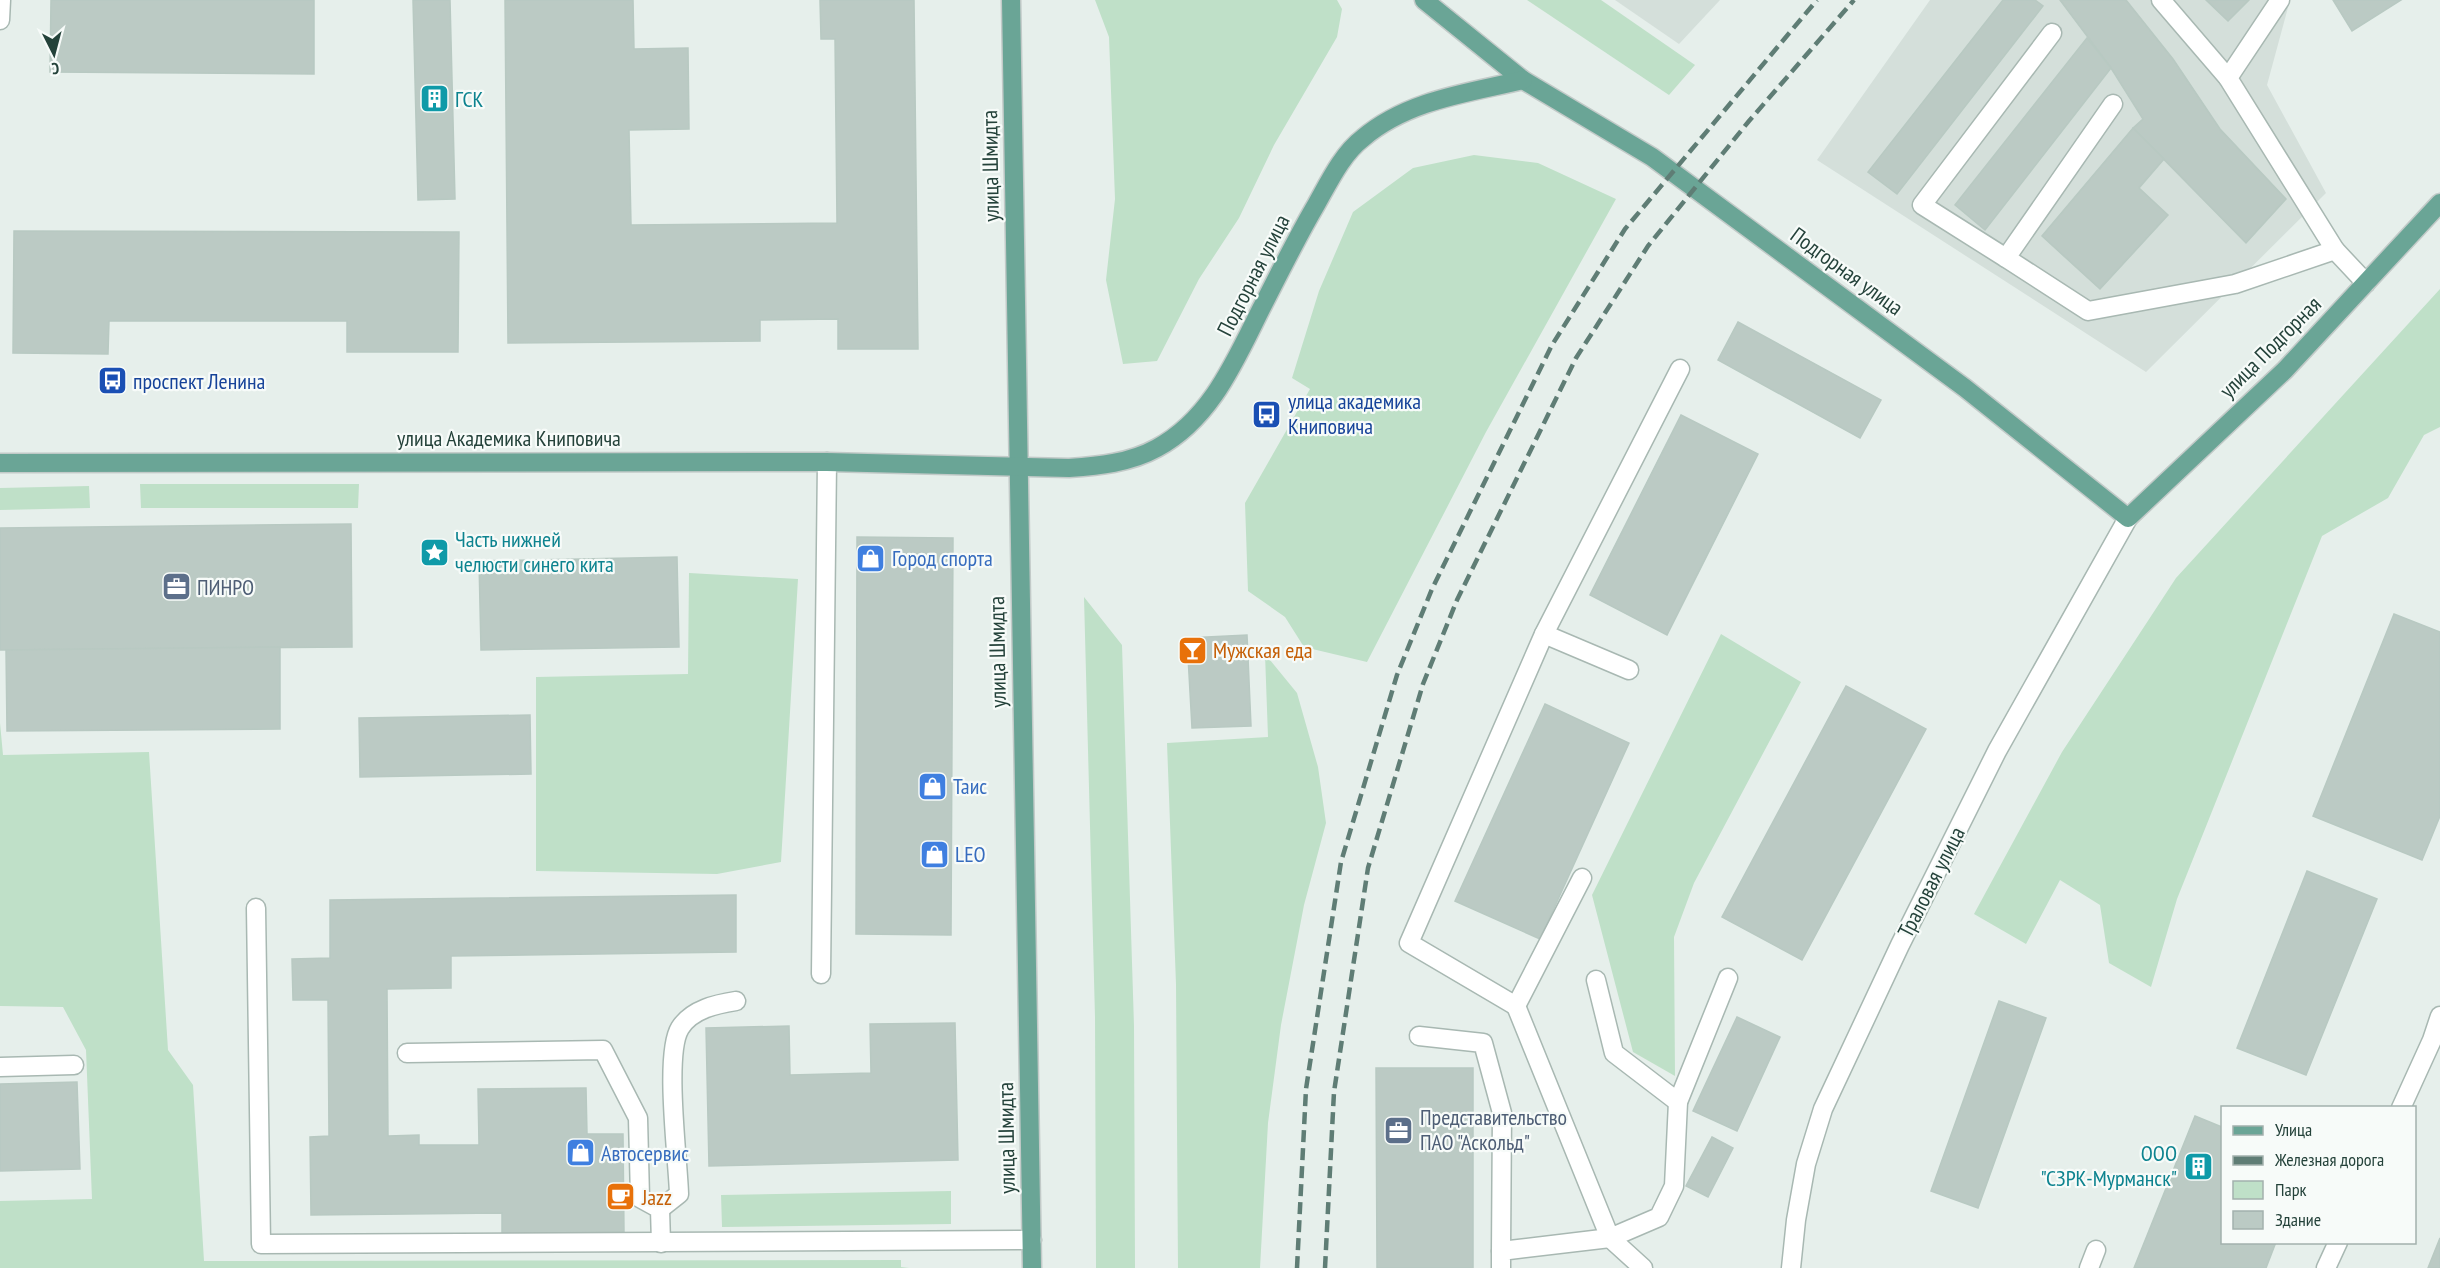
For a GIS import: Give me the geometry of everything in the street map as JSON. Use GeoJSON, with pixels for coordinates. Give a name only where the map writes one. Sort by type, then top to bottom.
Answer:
{"type":"FeatureCollection","features":[{"type":"Feature","properties":{"kind":"main road","name":"улица Шмидта"},"geometry":{"type":"LineString","coordinates":[[1011,0],[1032,1268]]}},
{"type":"Feature","properties":{"kind":"main road","name":"Подгорная улица"},"geometry":{"type":"LineString","coordinates":[[1424,0],[1523,80],[1652,157],[1965,388],[2128,518]]}},
{"type":"Feature","properties":{"kind":"main road","name":"Подгорная улица"},"geometry":{"type":"LineString","coordinates":[[1018,466],[1069,468],[1108,465],[1157,448],[1165,442],[1197,417],[1227,379],[1297,238],[1337,169],[1361,139],[1391,117],[1426,103],[1523,80]]}},
{"type":"Feature","properties":{"kind":"main road","name":"улица Подгорная"},"geometry":{"type":"LineString","coordinates":[[2128,518],[2284,370],[2440,203]]}},
{"type":"Feature","properties":{"kind":"main road","name":"улица Академика Книповича"},"geometry":{"type":"LineString","coordinates":[[0,463],[826,462],[1018,466]]}},
{"type":"Feature","properties":{"kind":"street"},"geometry":{"type":"LineString","coordinates":[[0,20],[1,0]]}},
{"type":"Feature","properties":{"kind":"street"},"geometry":{"type":"LineString","coordinates":[[2161,0],[2228,78],[2335,250],[2366,283]]}},
{"type":"Feature","properties":{"kind":"street"},"geometry":{"type":"LineString","coordinates":[[2228,78],[2280,0]]}},
{"type":"Feature","properties":{"kind":"street"},"geometry":{"type":"LineString","coordinates":[[2052,33],[1922,205],[2088,311],[2235,284],[2335,250]]}},
{"type":"Feature","properties":{"kind":"street"},"geometry":{"type":"LineString","coordinates":[[2006,258],[2113,104]]}},
{"type":"Feature","properties":{"kind":"street"},"geometry":{"type":"LineString","coordinates":[[1643,1268],[1610,1238],[1516,1006],[1409,943],[1544,634],[1680,369]]}},
{"type":"Feature","properties":{"kind":"street"},"geometry":{"type":"LineString","coordinates":[[821,974],[826,462]]}},
{"type":"Feature","properties":{"kind":"street","name":"Траловая улица"},"geometry":{"type":"LineString","coordinates":[[1791,1268],[1806,1164],[1823,1109],[1899,945],[1997,752],[2128,518]]}},
{"type":"Feature","properties":{"kind":"street"},"geometry":{"type":"LineString","coordinates":[[1544,634],[1629,670]]}},
{"type":"Feature","properties":{"kind":"street"},"geometry":{"type":"LineString","coordinates":[[1516,1006],[1582,878]]}},
{"type":"Feature","properties":{"kind":"street"},"geometry":{"type":"LineString","coordinates":[[256,908],[261,1244],[1032,1240]]}},
{"type":"Feature","properties":{"kind":"street"},"geometry":{"type":"LineString","coordinates":[[1419,1036],[1483,1043],[1502,1113],[1501,1260],[1610,1238],[1659,1217],[1674,1186],[1678,1102],[1728,978]]}},
{"type":"Feature","properties":{"kind":"street"},"geometry":{"type":"LineString","coordinates":[[1596,980],[1614,1053],[1678,1102]]}},
{"type":"Feature","properties":{"kind":"street"},"geometry":{"type":"LineString","coordinates":[[660,1209],[679,1194],[672,1052],[680,1028],[709,1005],[736,1001]]}},
{"type":"Feature","properties":{"kind":"street"},"geometry":{"type":"LineString","coordinates":[[2401,1106],[2432,1040],[2440,1016]]}},
{"type":"Feature","properties":{"kind":"street"},"geometry":{"type":"LineString","coordinates":[[407,1053],[603,1050],[638,1118],[640,1198],[660,1209]]}},
{"type":"Feature","properties":{"kind":"street"},"geometry":{"type":"LineString","coordinates":[[0,1067],[74,1065]]}},
{"type":"Feature","properties":{"kind":"street"},"geometry":{"type":"LineString","coordinates":[[660,1209],[661,1243]]}},
{"type":"Feature","properties":{"kind":"street"},"geometry":{"type":"LineString","coordinates":[[2326,1268],[2337,1244]]}},
{"type":"Feature","properties":{"kind":"street"},"geometry":{"type":"LineString","coordinates":[[2090,1268],[2096,1250]]}},
{"type":"Feature","properties":{"kind":"shaded area"},"geometry":{"type":"Polygon","coordinates":[[[1615,0],[1720,0],[1679,44],[1615,0]]]}},
{"type":"Feature","properties":{"kind":"shaded area"},"geometry":{"type":"Polygon","coordinates":[[[1930,0],[2290,0],[2267,85],[2326,193],[2146,372],[1817,160],[1930,0]]]}},
{"type":"Feature","properties":{"kind":"green space"},"geometry":{"type":"Polygon","coordinates":[[[1095,0],[1337,0],[1342,9],[1337,37],[1274,145],[1239,218],[1199,279],[1157,361],[1123,364],[1106,280],[1115,199],[1109,37],[1095,0]]]}},
{"type":"Feature","properties":{"kind":"green space"},"geometry":{"type":"Polygon","coordinates":[[[1527,0],[1601,0],[1695,65],[1669,95],[1527,0]]]}},
{"type":"Feature","properties":{"kind":"green space"},"geometry":{"type":"Polygon","coordinates":[[[1474,155],[1538,163],[1616,199],[1486,432],[1367,662],[1304,647],[1285,617],[1248,591],[1245,503],[1310,389],[1292,378],[1319,291],[1353,212],[1413,168],[1474,155]]]}},
{"type":"Feature","properties":{"kind":"green space"},"geometry":{"type":"Polygon","coordinates":[[[2440,289],[2440,427],[2424,435],[2388,498],[2322,536],[2177,899],[2151,987],[2109,963],[2100,905],[2060,880],[2026,944],[1974,914],[2062,752],[2176,578],[2440,289]]]}},
{"type":"Feature","properties":{"kind":"green space"},"geometry":{"type":"Polygon","coordinates":[[[140,484],[359,484],[358,508],[141,508],[140,484]]]}},
{"type":"Feature","properties":{"kind":"green space"},"geometry":{"type":"Polygon","coordinates":[[[89,486],[90,508],[0,510],[0,488],[89,486]]]}},
{"type":"Feature","properties":{"kind":"green space"},"geometry":{"type":"Polygon","coordinates":[[[689,573],[798,579],[781,862],[717,874],[536,871],[536,677],[688,674],[689,573]]]}},
{"type":"Feature","properties":{"kind":"green space"},"geometry":{"type":"Polygon","coordinates":[[[1084,597],[1122,645],[1134,1026],[1135,1268],[1096,1268],[1095,1017],[1084,597]]]}},
{"type":"Feature","properties":{"kind":"green space"},"geometry":{"type":"Polygon","coordinates":[[[1721,634],[1801,682],[1694,883],[1674,937],[1675,1076],[1633,1052],[1592,895],[1721,634]]]}},
{"type":"Feature","properties":{"kind":"green space"},"geometry":{"type":"Polygon","coordinates":[[[1265,654],[1297,693],[1318,767],[1326,823],[1304,905],[1281,1025],[1268,1123],[1260,1268],[1178,1268],[1176,984],[1167,743],[1268,737],[1265,654]]]}},
{"type":"Feature","properties":{"kind":"green space"},"geometry":{"type":"Polygon","coordinates":[[[0,723],[3,755],[149,752],[168,1050],[193,1085],[204,1261],[901,1260],[901,1267],[909,1268],[0,1268],[0,1201],[92,1199],[86,1050],[63,1007],[0,1006],[0,723]]]}},
{"type":"Feature","properties":{"kind":"green space"},"geometry":{"type":"Polygon","coordinates":[[[951,1191],[951,1224],[722,1227],[721,1195],[951,1191]]]}},
{"type":"Feature","properties":{"kind":"building"},"geometry":{"type":"Polygon","coordinates":[[[51,0],[314,0],[314,74],[50,72],[51,0]]]}},
{"type":"Feature","properties":{"kind":"building","name":"ГСК"},"geometry":{"type":"Polygon","coordinates":[[[413,0],[450,0],[455,199],[418,200],[413,0]]]}},
{"type":"Feature","properties":{"kind":"building"},"geometry":{"type":"Polygon","coordinates":[[[505,0],[633,0],[634,49],[688,48],[689,129],[629,130],[631,225],[837,223],[835,39],[821,39],[820,0],[914,0],[918,349],[838,349],[838,319],[760,320],[760,341],[508,343],[505,0]]]}},
{"type":"Feature","properties":{"kind":"building"},"geometry":{"type":"Polygon","coordinates":[[[2003,0],[2035,0],[2043,6],[1897,194],[1868,172],[2003,0]]]}},
{"type":"Feature","properties":{"kind":"building"},"geometry":{"type":"Polygon","coordinates":[[[2060,0],[2126,0],[2173,59],[2220,129],[2286,199],[2246,243],[2133,128],[2143,119],[2111,68],[2060,0]]]}},
{"type":"Feature","properties":{"kind":"building"},"geometry":{"type":"Polygon","coordinates":[[[2206,0],[2249,0],[2228,21],[2206,0]]]}},
{"type":"Feature","properties":{"kind":"building"},"geometry":{"type":"Polygon","coordinates":[[[2333,0],[2401,0],[2352,31],[2333,0]]]}},
{"type":"Feature","properties":{"kind":"building"},"geometry":{"type":"Polygon","coordinates":[[[2087,38],[2111,68],[1985,230],[1955,205],[2087,38]]]}},
{"type":"Feature","properties":{"kind":"building"},"geometry":{"type":"Polygon","coordinates":[[[2133,128],[2164,159],[2139,188],[2168,215],[2100,289],[2042,236],[2133,128]]]}},
{"type":"Feature","properties":{"kind":"building"},"geometry":{"type":"Polygon","coordinates":[[[14,231],[459,232],[458,352],[347,352],[347,321],[109,321],[108,354],[13,353],[14,231]]]}},
{"type":"Feature","properties":{"kind":"building"},"geometry":{"type":"Polygon","coordinates":[[[1738,322],[1881,400],[1860,438],[1718,360],[1738,322]]]}},
{"type":"Feature","properties":{"kind":"building"},"geometry":{"type":"Polygon","coordinates":[[[1681,415],[1758,454],[1667,635],[1590,595],[1681,415]]]}},
{"type":"Feature","properties":{"kind":"building","name":"ПИНРО"},"geometry":{"type":"Polygon","coordinates":[[[351,524],[352,647],[0,650],[0,528],[351,524]]]}},
{"type":"Feature","properties":{"kind":"building"},"geometry":{"type":"Polygon","coordinates":[[[857,537],[953,538],[951,935],[856,934],[857,537]]]}},
{"type":"Feature","properties":{"kind":"building"},"geometry":{"type":"Polygon","coordinates":[[[677,557],[679,647],[481,650],[479,561],[677,557]]]}},
{"type":"Feature","properties":{"kind":"building"},"geometry":{"type":"Polygon","coordinates":[[[2394,614],[2440,632],[2440,816],[2422,860],[2313,816],[2394,614]]]}},
{"type":"Feature","properties":{"kind":"building"},"geometry":{"type":"Polygon","coordinates":[[[1247,635],[1251,726],[1192,728],[1187,638],[1247,635]]]}},
{"type":"Feature","properties":{"kind":"building"},"geometry":{"type":"Polygon","coordinates":[[[280,647],[280,729],[7,731],[6,650],[280,647]]]}},
{"type":"Feature","properties":{"kind":"building"},"geometry":{"type":"Polygon","coordinates":[[[1846,686],[1926,729],[1802,960],[1722,917],[1846,686]]]}},
{"type":"Feature","properties":{"kind":"building"},"geometry":{"type":"Polygon","coordinates":[[[1545,704],[1629,743],[1540,939],[1455,901],[1545,704]]]}},
{"type":"Feature","properties":{"kind":"building"},"geometry":{"type":"Polygon","coordinates":[[[530,715],[531,774],[360,777],[359,718],[530,715]]]}},
{"type":"Feature","properties":{"kind":"building"},"geometry":{"type":"Polygon","coordinates":[[[2307,871],[2377,899],[2306,1075],[2237,1048],[2307,871]]]}},
{"type":"Feature","properties":{"kind":"building"},"geometry":{"type":"Polygon","coordinates":[[[736,895],[736,952],[451,956],[451,988],[387,989],[388,1136],[419,1135],[419,1145],[479,1145],[478,1089],[586,1088],[587,1134],[623,1134],[624,1232],[502,1234],[502,1213],[311,1215],[310,1137],[329,1136],[328,1000],[293,1000],[292,959],[330,958],[330,900],[736,895]]]}},
{"type":"Feature","properties":{"kind":"building"},"geometry":{"type":"Polygon","coordinates":[[[1999,1001],[2046,1018],[1978,1208],[1931,1191],[1999,1001]]]}},
{"type":"Feature","properties":{"kind":"building"},"geometry":{"type":"Polygon","coordinates":[[[1737,1017],[1780,1037],[1737,1131],[1693,1111],[1737,1017]]]}},
{"type":"Feature","properties":{"kind":"building"},"geometry":{"type":"Polygon","coordinates":[[[955,1023],[958,1160],[709,1166],[706,1028],[789,1026],[790,1075],[871,1073],[870,1024],[955,1023]]]}},
{"type":"Feature","properties":{"kind":"building"},"geometry":{"type":"Polygon","coordinates":[[[1376,1068],[1473,1068],[1473,1268],[1377,1268],[1376,1068]]]}},
{"type":"Feature","properties":{"kind":"building"},"geometry":{"type":"Polygon","coordinates":[[[77,1082],[80,1169],[0,1171],[0,1084],[77,1082]]]}},
{"type":"Feature","properties":{"kind":"building","name":"ООО \"СЗРК-Мурманск\""},"geometry":{"type":"Polygon","coordinates":[[[2195,1116],[2221,1127],[2221,1244],[2275,1244],[2266,1268],[2134,1268],[2195,1116]]]}},
{"type":"Feature","properties":{"kind":"building"},"geometry":{"type":"Polygon","coordinates":[[[1712,1137],[1733,1148],[1708,1197],[1686,1186],[1712,1137]]]}},
{"type":"Feature","properties":{"kind":"building"},"geometry":{"type":"Polygon","coordinates":[[[2440,1238],[2440,1268],[2428,1268],[2440,1238]]]}},
{"type":"Feature","properties":{"kind":"railway"},"geometry":{"type":"LineString","coordinates":[[1297,1268],[1306,1089],[1341,862],[1397,675],[1432,589],[1552,345],[1625,229],[1817,0]]}},
{"type":"Feature","properties":{"kind":"railway"},"geometry":{"type":"LineString","coordinates":[[1325,1268],[1334,1092],[1368,868],[1423,684],[1457,600],[1576,358],[1648,246],[1749,121],[1854,0]]}},
{"type":"Feature","properties":{"kind":"place","name":"ГСК"},"geometry":{"type":"Point","coordinates":[434,99]}},
{"type":"Feature","properties":{"kind":"place","name":"проспект Ленина"},"geometry":{"type":"Point","coordinates":[112,381]}},
{"type":"Feature","properties":{"kind":"place","name":"улица академика Книповича"},"geometry":{"type":"Point","coordinates":[1267,414]}},
{"type":"Feature","properties":{"kind":"place","name":"Часть нижней челюсти синего кита"},"geometry":{"type":"Point","coordinates":[434,552]}},
{"type":"Feature","properties":{"kind":"place","name":"Город спорта"},"geometry":{"type":"Point","coordinates":[871,558]}},
{"type":"Feature","properties":{"kind":"place","name":"ПИНРО"},"geometry":{"type":"Point","coordinates":[176,587]}},
{"type":"Feature","properties":{"kind":"place","name":"Мужская еда"},"geometry":{"type":"Point","coordinates":[1192,650]}},
{"type":"Feature","properties":{"kind":"place","name":"Таис"},"geometry":{"type":"Point","coordinates":[932,786]}},
{"type":"Feature","properties":{"kind":"place","name":"LEO"},"geometry":{"type":"Point","coordinates":[934,854]}},
{"type":"Feature","properties":{"kind":"place","name":"Представительство ПАО \"Аскольд\""},"geometry":{"type":"Point","coordinates":[1399,1130]}},
{"type":"Feature","properties":{"kind":"place","name":"Автосервис"},"geometry":{"type":"Point","coordinates":[580,1153]}},
{"type":"Feature","properties":{"kind":"place","name":"ООО \"СЗРК-Мурманск\""},"geometry":{"type":"Point","coordinates":[2198,1166]}},
{"type":"Feature","properties":{"kind":"place","name":"Jazz"},"geometry":{"type":"Point","coordinates":[621,1197]}}]}
